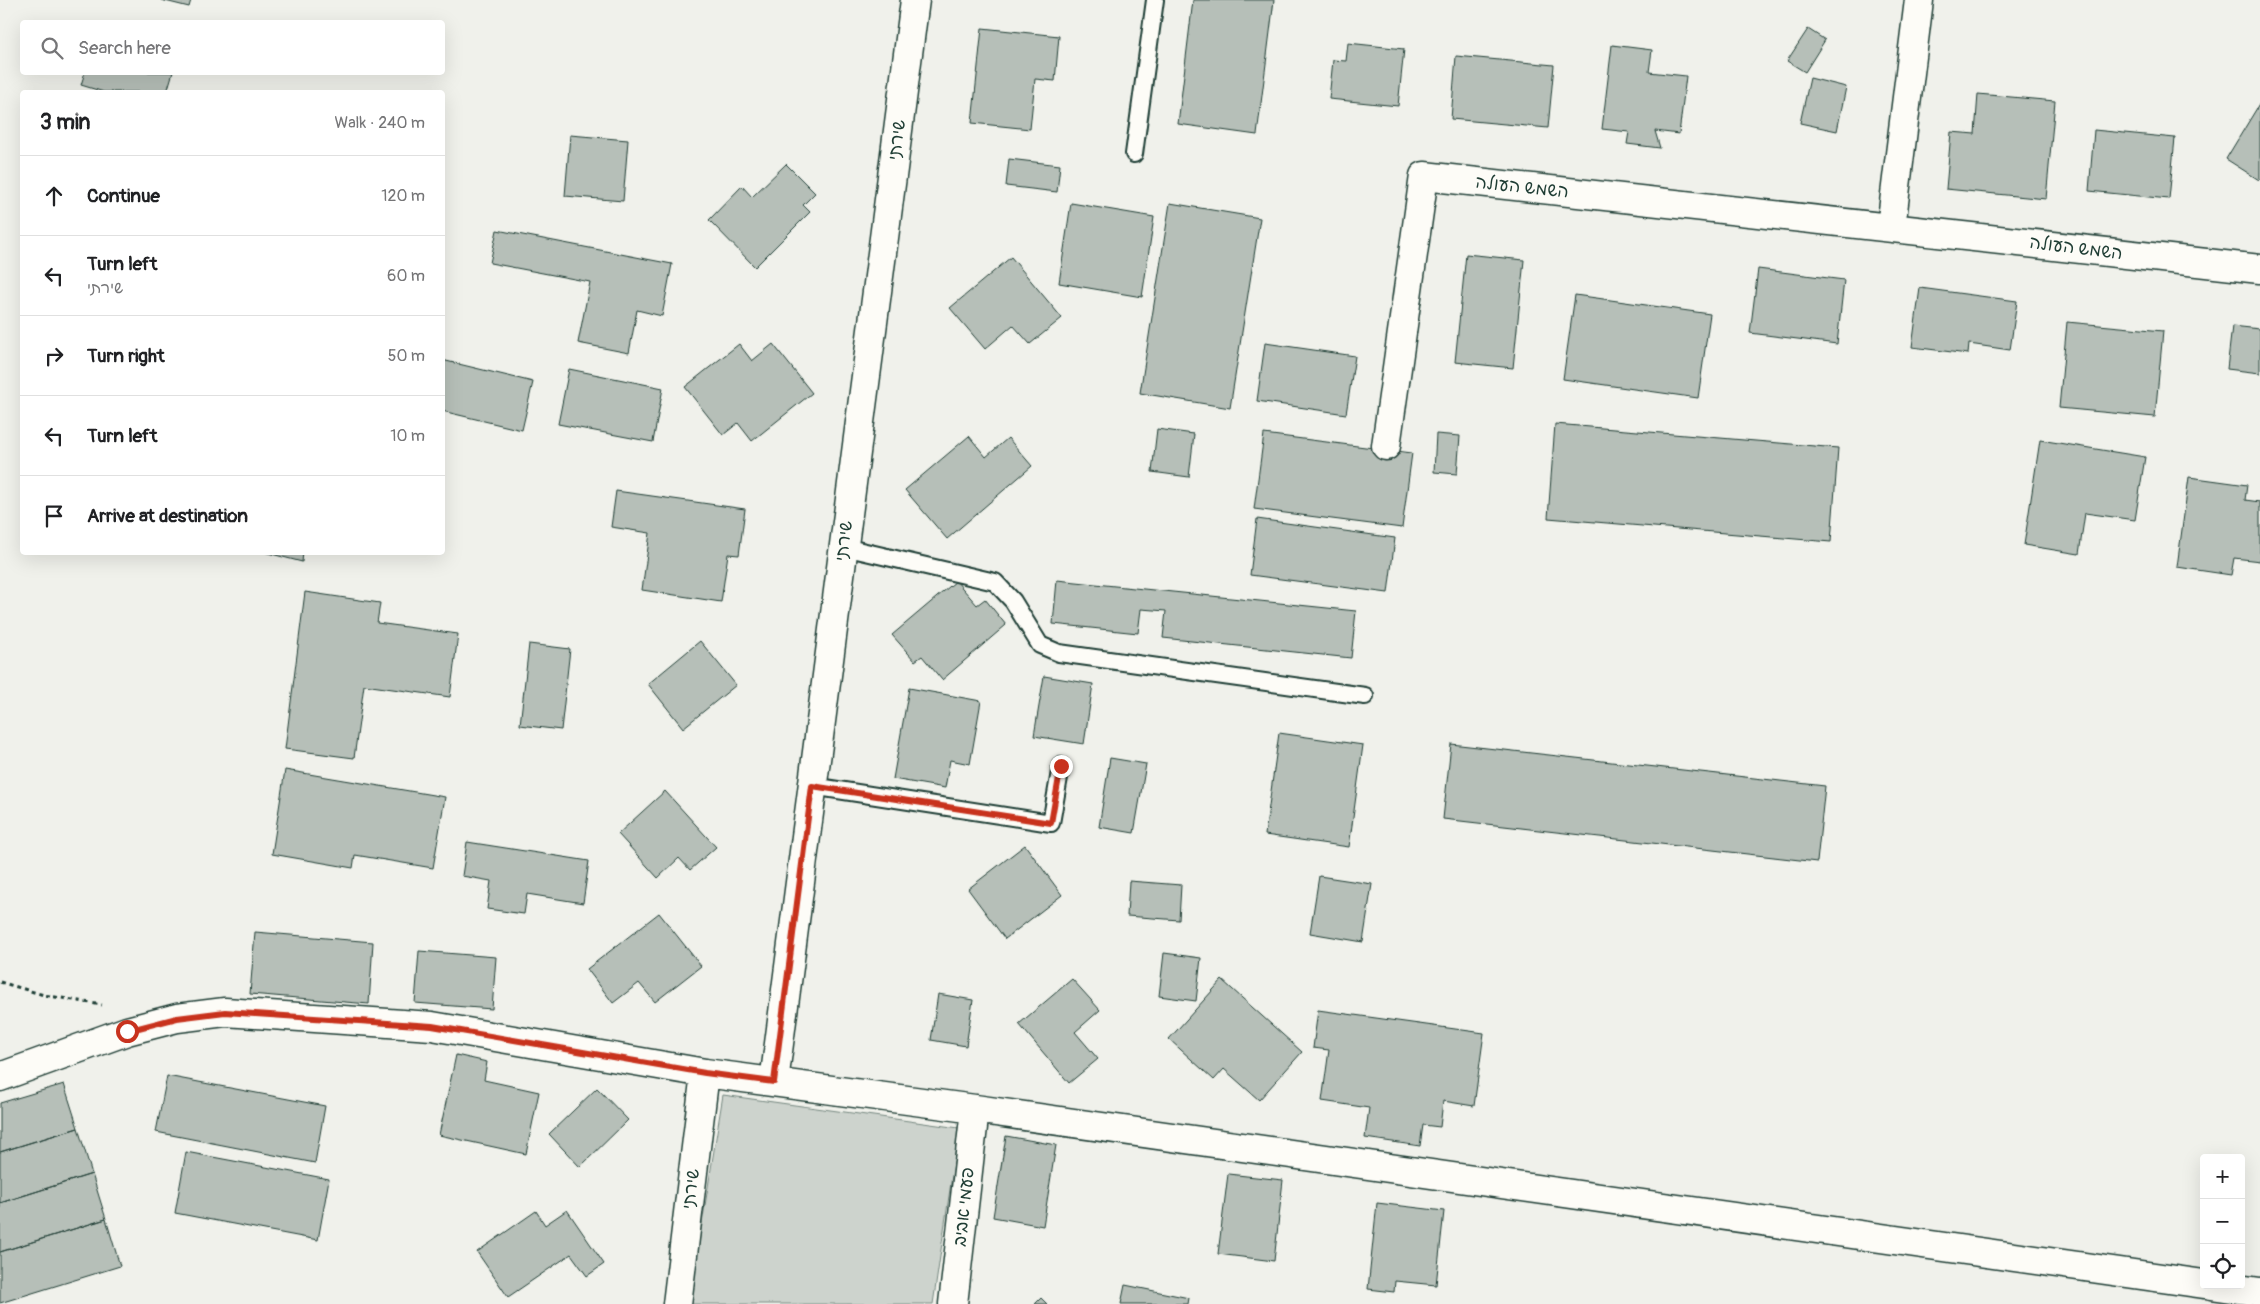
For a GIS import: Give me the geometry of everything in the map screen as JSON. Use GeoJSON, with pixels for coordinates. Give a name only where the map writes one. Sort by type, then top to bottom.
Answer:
{"type":"FeatureCollection","features":[{"type":"Feature","properties":{"kind":"street","name":"שירתי"},"geometry":{"type":"LineString","coordinates":[[774,1082],[915,0]]}},
{"type":"Feature","properties":{"kind":"street"},"geometry":{"type":"LineString","coordinates":[[1892,227],[1919,0]]}},
{"type":"Feature","properties":{"kind":"street","name":"השמש העולה"},"geometry":{"type":"LineString","coordinates":[[1386,446],[1424,176],[2260,269]]}},
{"type":"Feature","properties":{"kind":"street"},"geometry":{"type":"LineString","coordinates":[[0,1077],[127,1031],[177,1018],[225,1012],[432,1026],[705,1073],[974,1109],[2200,1283]]}},
{"type":"Feature","properties":{"kind":"street","name":"שירתי"},"geometry":{"type":"LineString","coordinates":[[677,1304],[705,1073]]}},
{"type":"Feature","properties":{"kind":"street","name":"פעמי אביב"},"geometry":{"type":"LineString","coordinates":[[953,1304],[974,1109]]}},
{"type":"Feature","properties":{"kind":"street"},"geometry":{"type":"LineString","coordinates":[[2239,1289],[2260,1292]]}},
{"type":"Feature","properties":{"kind":"lane"},"geometry":{"type":"LineString","coordinates":[[1134,154],[1155,0]]}},
{"type":"Feature","properties":{"kind":"lane"},"geometry":{"type":"LineString","coordinates":[[844,547],[995,582],[1013,601],[1040,645],[1059,653],[1365,696]]}},
{"type":"Feature","properties":{"kind":"lane"},"geometry":{"type":"LineString","coordinates":[[812,786],[1051,823],[1061,766]]}},
{"type":"Feature","properties":{"kind":"path"},"geometry":{"type":"LineString","coordinates":[[0,982],[44,995],[110,1006]]}},
{"type":"Feature","properties":{"kind":"shaded area"},"geometry":{"type":"Polygon","coordinates":[[[723,1095],[959,1128],[933,1304],[689,1304],[723,1095]]]}},
{"type":"Feature","properties":{"kind":"building"},"geometry":{"type":"Polygon","coordinates":[[[161,0],[191,0],[189,7],[161,0]]]}},
{"type":"Feature","properties":{"kind":"building"},"geometry":{"type":"Polygon","coordinates":[[[1193,0],[1274,0],[1257,135],[1178,124],[1193,0]]]}},
{"type":"Feature","properties":{"kind":"building"},"geometry":{"type":"Polygon","coordinates":[[[982,28],[1059,36],[1055,81],[1035,79],[1030,129],[972,123],[982,28]]]}},
{"type":"Feature","properties":{"kind":"building"},"geometry":{"type":"Polygon","coordinates":[[[1808,29],[1825,40],[1805,72],[1787,61],[1808,29]]]}},
{"type":"Feature","properties":{"kind":"building"},"geometry":{"type":"Polygon","coordinates":[[[1348,43],[1404,49],[1398,106],[1329,99],[1333,60],[1346,61],[1348,43]]]}},
{"type":"Feature","properties":{"kind":"building"},"geometry":{"type":"Polygon","coordinates":[[[1612,45],[1652,50],[1649,72],[1686,76],[1679,134],[1655,131],[1660,148],[1627,144],[1629,132],[1602,129],[1612,45]]]}},
{"type":"Feature","properties":{"kind":"building"},"geometry":{"type":"Polygon","coordinates":[[[1456,56],[1554,65],[1548,128],[1451,119],[1456,56]]]}},
{"type":"Feature","properties":{"kind":"building"},"geometry":{"type":"Polygon","coordinates":[[[84,75],[172,75],[168,90],[97,90],[81,85],[84,75]]]}},
{"type":"Feature","properties":{"kind":"building"},"geometry":{"type":"Polygon","coordinates":[[[1810,78],[1846,87],[1837,131],[1800,123],[1810,78]]]}},
{"type":"Feature","properties":{"kind":"building"},"geometry":{"type":"Polygon","coordinates":[[[1978,94],[2055,101],[2046,199],[1946,189],[1951,132],[1975,134],[1978,94]]]}},
{"type":"Feature","properties":{"kind":"building"},"geometry":{"type":"Polygon","coordinates":[[[2260,103],[2260,178],[2259,180],[2226,159],[2260,103]]]}},
{"type":"Feature","properties":{"kind":"building"},"geometry":{"type":"Polygon","coordinates":[[[2094,130],[2175,138],[2169,199],[2089,191],[2094,130]]]}},
{"type":"Feature","properties":{"kind":"building"},"geometry":{"type":"Polygon","coordinates":[[[570,135],[628,140],[623,201],[565,196],[570,135]]]}},
{"type":"Feature","properties":{"kind":"building"},"geometry":{"type":"Polygon","coordinates":[[[1009,159],[1060,165],[1057,192],[1006,186],[1009,159]]]}},
{"type":"Feature","properties":{"kind":"building"},"geometry":{"type":"Polygon","coordinates":[[[786,164],[815,193],[803,205],[810,212],[755,267],[709,220],[742,186],[752,197],[786,164]]]}},
{"type":"Feature","properties":{"kind":"building"},"geometry":{"type":"Polygon","coordinates":[[[1071,203],[1154,217],[1142,297],[1059,283],[1071,203]]]}},
{"type":"Feature","properties":{"kind":"building"},"geometry":{"type":"Polygon","coordinates":[[[1170,203],[1260,218],[1230,408],[1140,393],[1170,203]]]}},
{"type":"Feature","properties":{"kind":"building"},"geometry":{"type":"Polygon","coordinates":[[[497,230],[672,264],[662,316],[637,310],[629,353],[578,343],[590,282],[490,263],[497,230]]]}},
{"type":"Feature","properties":{"kind":"building"},"geometry":{"type":"Polygon","coordinates":[[[1466,254],[1524,260],[1513,368],[1455,362],[1466,254]]]}},
{"type":"Feature","properties":{"kind":"building"},"geometry":{"type":"Polygon","coordinates":[[[1011,257],[1062,318],[1030,344],[1013,325],[985,349],[950,308],[1011,257]]]}},
{"type":"Feature","properties":{"kind":"building"},"geometry":{"type":"Polygon","coordinates":[[[1758,269],[1844,280],[1837,344],[1750,333],[1758,269]]]}},
{"type":"Feature","properties":{"kind":"building"},"geometry":{"type":"Polygon","coordinates":[[[1920,288],[2017,301],[2010,350],[1969,344],[1968,354],[1912,347],[1920,288]]]}},
{"type":"Feature","properties":{"kind":"building"},"geometry":{"type":"Polygon","coordinates":[[[1575,295],[1710,314],[1698,398],[1563,379],[1575,295]]]}},
{"type":"Feature","properties":{"kind":"building"},"geometry":{"type":"Polygon","coordinates":[[[2067,322],[2163,331],[2155,417],[2059,408],[2067,322]]]}},
{"type":"Feature","properties":{"kind":"building"},"geometry":{"type":"Polygon","coordinates":[[[2232,326],[2260,329],[2260,373],[2227,369],[2232,326]]]}},
{"type":"Feature","properties":{"kind":"building"},"geometry":{"type":"Polygon","coordinates":[[[1265,343],[1355,356],[1346,414],[1257,401],[1265,343]]]}},
{"type":"Feature","properties":{"kind":"building"},"geometry":{"type":"Polygon","coordinates":[[[739,344],[752,361],[773,344],[812,393],[752,441],[738,423],[723,435],[685,387],[739,344]]]}},
{"type":"Feature","properties":{"kind":"building"},"geometry":{"type":"Polygon","coordinates":[[[445,361],[533,382],[522,430],[445,412],[445,361]]]}},
{"type":"Feature","properties":{"kind":"building"},"geometry":{"type":"Polygon","coordinates":[[[569,369],[663,388],[653,442],[558,424],[569,369]]]}},
{"type":"Feature","properties":{"kind":"building"},"geometry":{"type":"Polygon","coordinates":[[[1555,424],[1838,448],[1831,542],[1548,518],[1555,424]]]}},
{"type":"Feature","properties":{"kind":"building"},"geometry":{"type":"Polygon","coordinates":[[[1157,429],[1194,434],[1189,477],[1152,472],[1157,429]]]}},
{"type":"Feature","properties":{"kind":"building"},"geometry":{"type":"Polygon","coordinates":[[[1264,434],[1412,453],[1402,528],[1254,509],[1264,434]]]}},
{"type":"Feature","properties":{"kind":"building"},"geometry":{"type":"Polygon","coordinates":[[[1436,434],[1460,436],[1457,474],[1434,472],[1436,434]]]}},
{"type":"Feature","properties":{"kind":"building"},"geometry":{"type":"Polygon","coordinates":[[[969,436],[986,457],[1008,438],[1032,466],[947,539],[905,490],[969,436]]]}},
{"type":"Feature","properties":{"kind":"building"},"geometry":{"type":"Polygon","coordinates":[[[2040,440],[2145,457],[2135,520],[2085,513],[2079,554],[2024,545],[2040,440]]]}},
{"type":"Feature","properties":{"kind":"building"},"geometry":{"type":"Polygon","coordinates":[[[2189,477],[2247,485],[2245,500],[2260,502],[2260,561],[2234,558],[2231,575],[2177,567],[2189,477]]]}},
{"type":"Feature","properties":{"kind":"building"},"geometry":{"type":"Polygon","coordinates":[[[616,491],[745,509],[739,555],[728,554],[721,602],[642,590],[650,533],[611,527],[616,491]]]}},
{"type":"Feature","properties":{"kind":"building"},"geometry":{"type":"Polygon","coordinates":[[[1257,519],[1395,538],[1388,593],[1250,575],[1257,519]]]}},
{"type":"Feature","properties":{"kind":"building"},"geometry":{"type":"Polygon","coordinates":[[[275,555],[303,555],[302,562],[275,555]]]}},
{"type":"Feature","properties":{"kind":"building"},"geometry":{"type":"Polygon","coordinates":[[[1057,580],[1356,611],[1351,658],[1163,638],[1166,611],[1141,609],[1138,633],[1053,624],[1057,580]]]}},
{"type":"Feature","properties":{"kind":"building"},"geometry":{"type":"Polygon","coordinates":[[[956,581],[977,605],[985,599],[1006,625],[942,680],[922,656],[915,661],[892,635],[956,581]]]}},
{"type":"Feature","properties":{"kind":"building"},"geometry":{"type":"Polygon","coordinates":[[[305,592],[380,603],[377,623],[458,634],[450,697],[364,685],[354,758],[285,749],[305,592]]]}},
{"type":"Feature","properties":{"kind":"building"},"geometry":{"type":"Polygon","coordinates":[[[700,641],[736,685],[683,728],[648,684],[700,641]]]}},
{"type":"Feature","properties":{"kind":"building"},"geometry":{"type":"Polygon","coordinates":[[[529,644],[570,649],[561,730],[520,725],[529,644]]]}},
{"type":"Feature","properties":{"kind":"building"},"geometry":{"type":"Polygon","coordinates":[[[1044,676],[1093,684],[1084,744],[1034,736],[1044,676]]]}},
{"type":"Feature","properties":{"kind":"building"},"geometry":{"type":"Polygon","coordinates":[[[909,688],[981,701],[970,764],[950,760],[945,788],[893,779],[909,688]]]}},
{"type":"Feature","properties":{"kind":"building"},"geometry":{"type":"Polygon","coordinates":[[[1279,733],[1363,745],[1349,847],[1265,835],[1279,733]]]}},
{"type":"Feature","properties":{"kind":"building"},"geometry":{"type":"Polygon","coordinates":[[[1451,744],[1825,786],[1817,862],[1443,819],[1451,744]]]}},
{"type":"Feature","properties":{"kind":"building"},"geometry":{"type":"Polygon","coordinates":[[[1110,758],[1146,764],[1134,833],[1099,827],[1110,758]]]}},
{"type":"Feature","properties":{"kind":"building"},"geometry":{"type":"Polygon","coordinates":[[[285,770],[445,797],[433,868],[355,855],[353,868],[272,854],[285,770]]]}},
{"type":"Feature","properties":{"kind":"building"},"geometry":{"type":"Polygon","coordinates":[[[665,791],[716,847],[690,870],[679,858],[658,878],[618,834],[665,791]]]}},
{"type":"Feature","properties":{"kind":"building"},"geometry":{"type":"Polygon","coordinates":[[[467,842],[589,861],[583,903],[527,894],[524,914],[487,909],[491,881],[462,876],[467,842]]]}},
{"type":"Feature","properties":{"kind":"building"},"geometry":{"type":"Polygon","coordinates":[[[1025,845],[1062,895],[1005,939],[968,889],[1025,845]]]}},
{"type":"Feature","properties":{"kind":"building"},"geometry":{"type":"Polygon","coordinates":[[[1319,876],[1372,884],[1363,942],[1310,933],[1319,876]]]}},
{"type":"Feature","properties":{"kind":"building"},"geometry":{"type":"Polygon","coordinates":[[[1129,881],[1181,885],[1179,920],[1127,916],[1129,881]]]}},
{"type":"Feature","properties":{"kind":"building"},"geometry":{"type":"Polygon","coordinates":[[[659,913],[701,966],[655,1002],[639,983],[613,1003],[587,969],[659,913]]]}},
{"type":"Feature","properties":{"kind":"building"},"geometry":{"type":"Polygon","coordinates":[[[255,932],[373,942],[369,1004],[250,994],[255,932]]]}},
{"type":"Feature","properties":{"kind":"building"},"geometry":{"type":"Polygon","coordinates":[[[419,951],[496,957],[492,1009],[415,1003],[419,951]]]}},
{"type":"Feature","properties":{"kind":"building"},"geometry":{"type":"Polygon","coordinates":[[[1164,953],[1201,958],[1196,1001],[1159,996],[1164,953]]]}},
{"type":"Feature","properties":{"kind":"building"},"geometry":{"type":"Polygon","coordinates":[[[1072,979],[1100,1010],[1075,1032],[1098,1059],[1069,1083],[1019,1024],[1072,979]]]}},
{"type":"Feature","properties":{"kind":"building"},"geometry":{"type":"Polygon","coordinates":[[[1222,980],[1302,1052],[1259,1100],[1224,1069],[1214,1080],[1169,1039],[1222,980]]]}},
{"type":"Feature","properties":{"kind":"building"},"geometry":{"type":"Polygon","coordinates":[[[938,994],[973,1000],[966,1046],[931,1040],[938,994]]]}},
{"type":"Feature","properties":{"kind":"building"},"geometry":{"type":"Polygon","coordinates":[[[1318,1010],[1484,1033],[1474,1106],[1443,1101],[1440,1127],[1423,1125],[1420,1146],[1365,1138],[1369,1108],[1322,1101],[1329,1050],[1313,1048],[1318,1010]]]}},
{"type":"Feature","properties":{"kind":"building"},"geometry":{"type":"Polygon","coordinates":[[[456,1055],[487,1062],[484,1080],[539,1092],[526,1154],[439,1135],[456,1055]]]}},
{"type":"Feature","properties":{"kind":"building"},"geometry":{"type":"Polygon","coordinates":[[[167,1076],[325,1106],[315,1163],[156,1132],[167,1076]]]}},
{"type":"Feature","properties":{"kind":"building"},"geometry":{"type":"Polygon","coordinates":[[[64,1084],[78,1128],[0,1152],[0,1103],[64,1084]]]}},
{"type":"Feature","properties":{"kind":"building"},"geometry":{"type":"Polygon","coordinates":[[[597,1088],[628,1120],[580,1167],[549,1134],[597,1088]]]}},
{"type":"Feature","properties":{"kind":"building"},"geometry":{"type":"Polygon","coordinates":[[[78,1128],[92,1174],[0,1203],[0,1152],[78,1128]]]}},
{"type":"Feature","properties":{"kind":"building"},"geometry":{"type":"Polygon","coordinates":[[[1006,1136],[1056,1145],[1043,1226],[993,1217],[1006,1136]]]}},
{"type":"Feature","properties":{"kind":"building"},"geometry":{"type":"Polygon","coordinates":[[[186,1152],[329,1179],[318,1240],[175,1213],[186,1152]]]}},
{"type":"Feature","properties":{"kind":"building"},"geometry":{"type":"Polygon","coordinates":[[[92,1174],[106,1219],[0,1252],[0,1203],[92,1174]]]}},
{"type":"Feature","properties":{"kind":"building"},"geometry":{"type":"Polygon","coordinates":[[[1228,1174],[1283,1180],[1274,1261],[1218,1254],[1228,1174]]]}},
{"type":"Feature","properties":{"kind":"building"},"geometry":{"type":"Polygon","coordinates":[[[1377,1203],[1444,1211],[1436,1285],[1395,1281],[1394,1292],[1368,1289],[1377,1203]]]}},
{"type":"Feature","properties":{"kind":"building"},"geometry":{"type":"Polygon","coordinates":[[[567,1210],[604,1264],[587,1276],[571,1254],[508,1297],[477,1252],[536,1211],[545,1225],[567,1210]]]}},
{"type":"Feature","properties":{"kind":"building"},"geometry":{"type":"Polygon","coordinates":[[[106,1219],[120,1266],[0,1303],[0,1252],[106,1219]]]}},
{"type":"Feature","properties":{"kind":"building"},"geometry":{"type":"Polygon","coordinates":[[[1125,1285],[1189,1298],[1188,1304],[1121,1304],[1125,1285]]]}},
{"type":"Feature","properties":{"kind":"building"},"geometry":{"type":"Polygon","coordinates":[[[1041,1298],[1047,1304],[1035,1304],[1041,1298]]]}},
{"type":"Feature","properties":{"kind":"route"},"geometry":{"type":"LineString","coordinates":[[127,1031],[177,1018],[225,1012],[432,1026],[705,1073],[774,1082],[812,786],[1051,823],[1061,766]]}}]}
